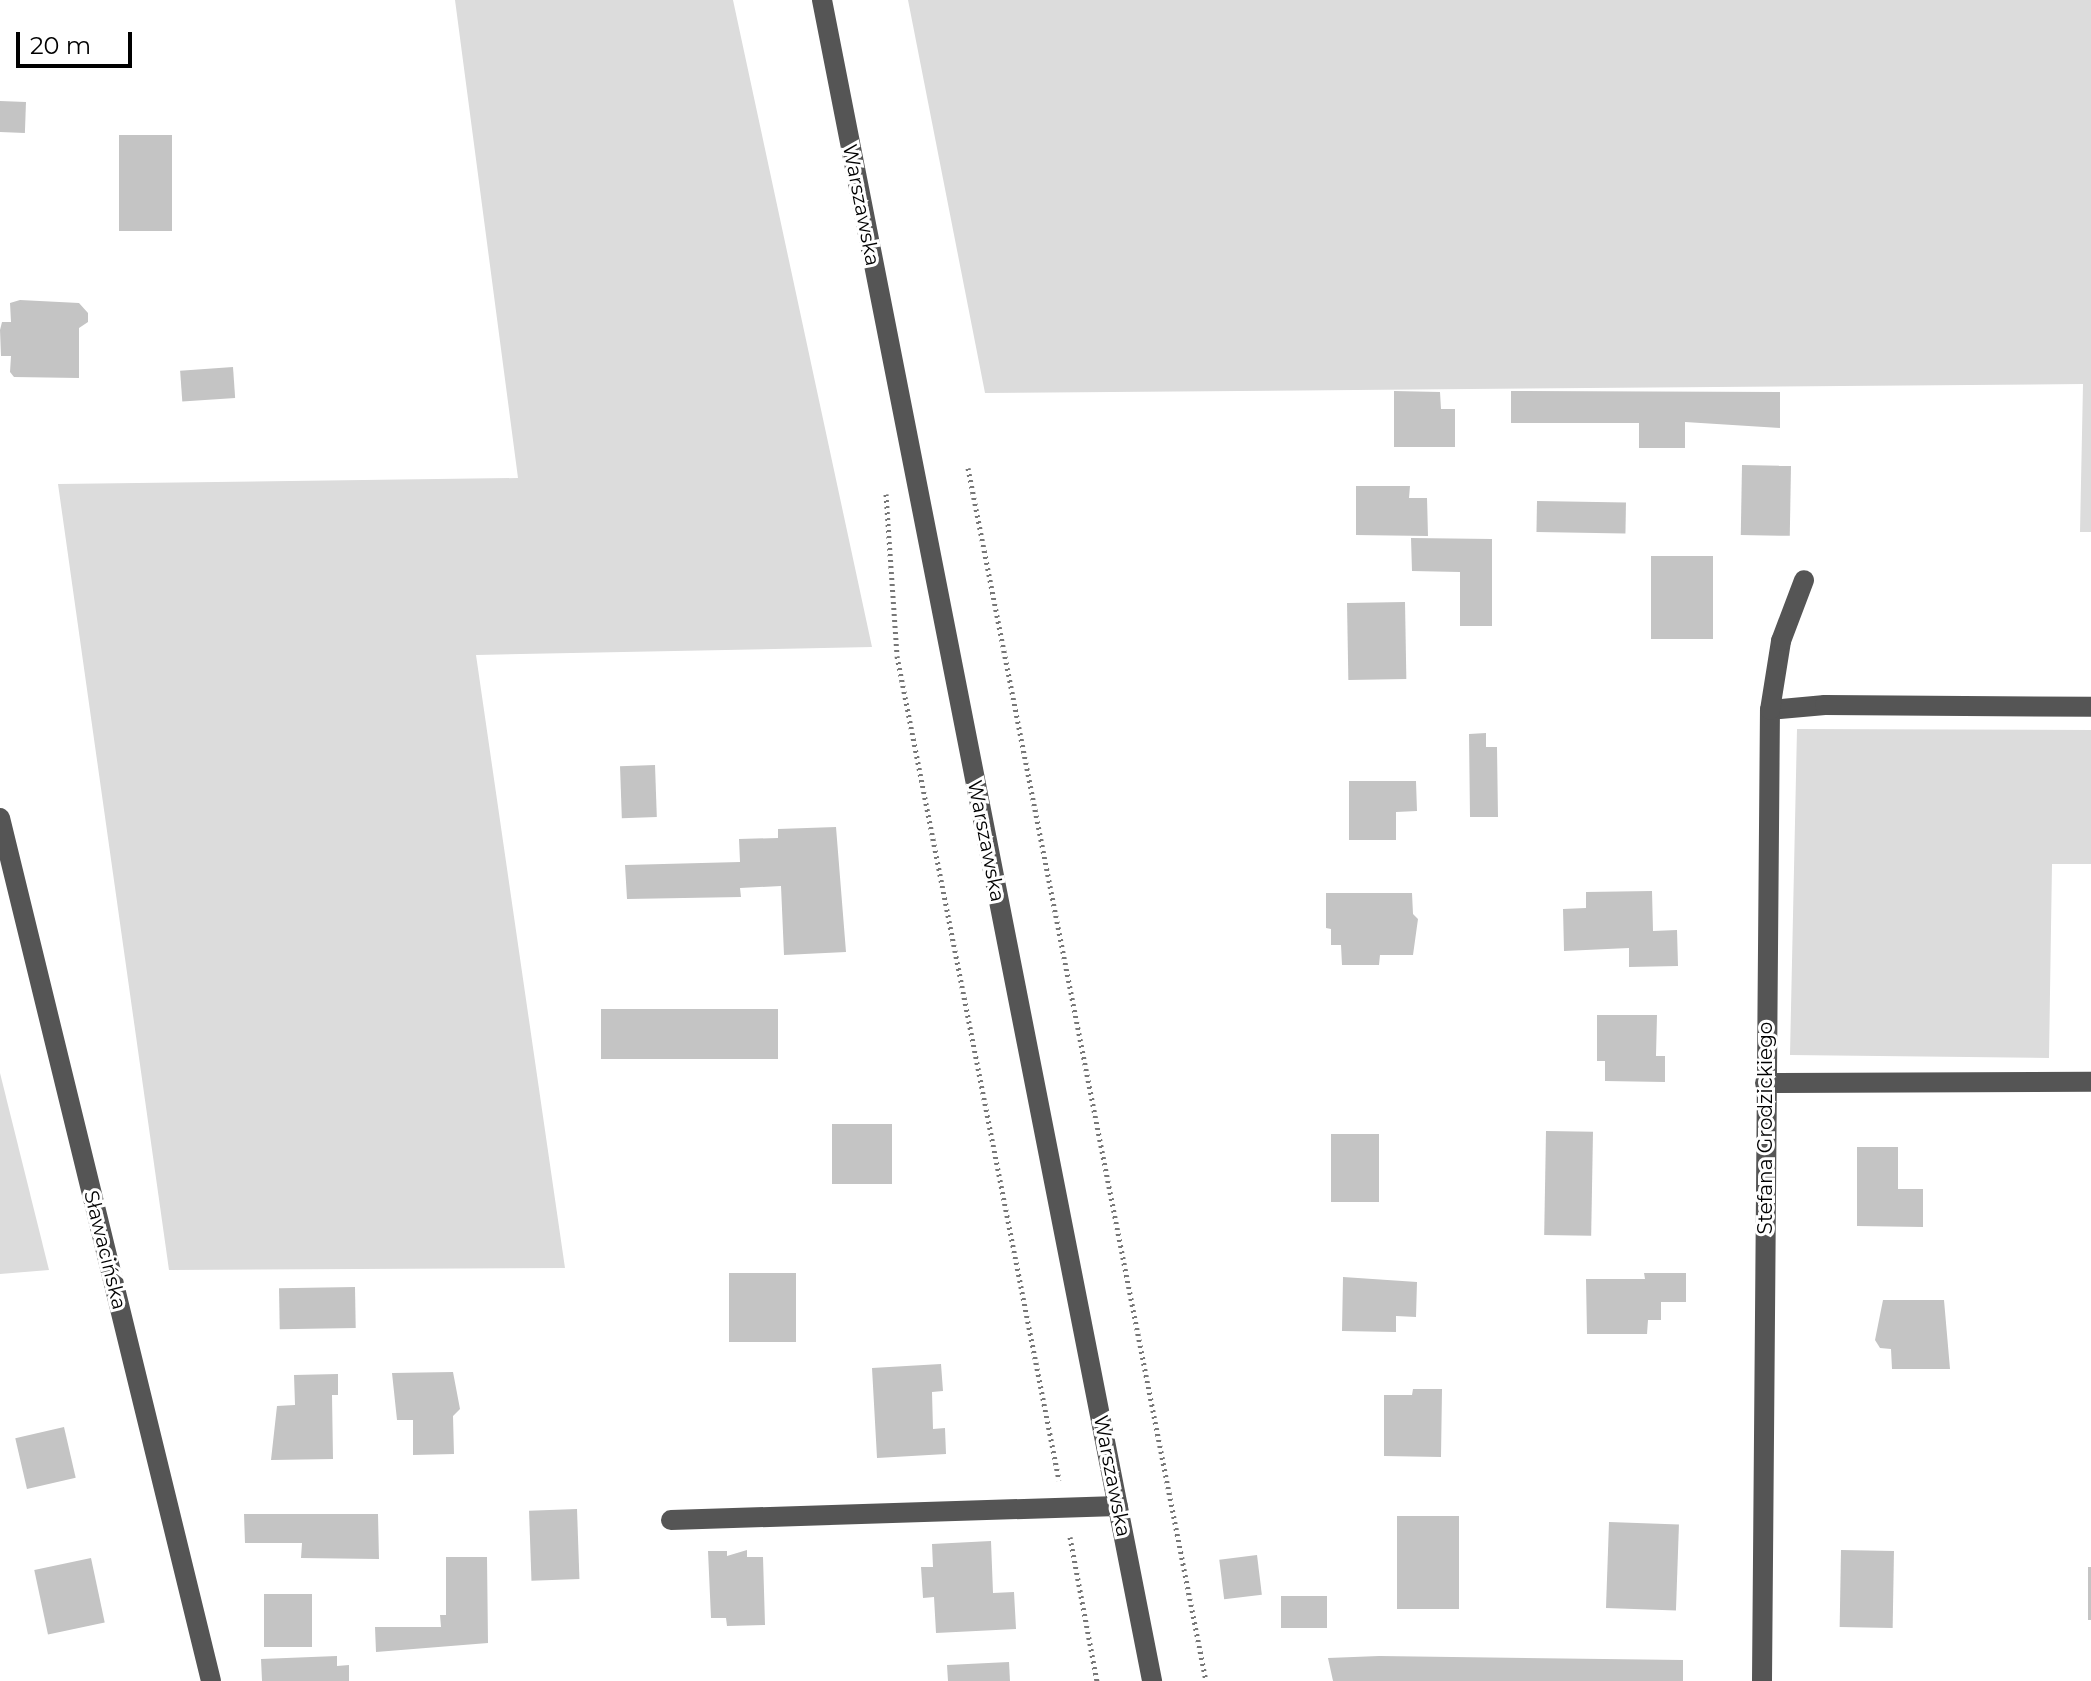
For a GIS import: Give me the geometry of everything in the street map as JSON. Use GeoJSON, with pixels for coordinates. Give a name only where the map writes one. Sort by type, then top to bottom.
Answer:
{"type":"FeatureCollection","features":[{"type":"Feature","properties":{"kind":"street","name":"Warszawska"},"geometry":{"type":"LineString","coordinates":[[822,0],[1152,1681]]}},
{"type":"Feature","properties":{"kind":"street","name":"Stefana Grodzickiego"},"geometry":{"type":"LineString","coordinates":[[1762,1681],[1770,710],[1781,641],[1804,580]]}},
{"type":"Feature","properties":{"kind":"street"},"geometry":{"type":"LineString","coordinates":[[1770,710],[1825,705],[2091,707]]}},
{"type":"Feature","properties":{"kind":"street","name":"Sławacińska"},"geometry":{"type":"LineString","coordinates":[[0,818],[211,1681]]}},
{"type":"Feature","properties":{"kind":"street"},"geometry":{"type":"LineString","coordinates":[[1765,1083],[2091,1082]]}},
{"type":"Feature","properties":{"kind":"street"},"geometry":{"type":"LineString","coordinates":[[671,1520],[1118,1506]]}},
{"type":"Feature","properties":{"kind":"path"},"geometry":{"type":"LineString","coordinates":[[968,468],[1206,1681]]}},
{"type":"Feature","properties":{"kind":"path"},"geometry":{"type":"LineString","coordinates":[[885,489],[897,656],[1097,1681]]}},
{"type":"Feature","properties":{"kind":"shaded area"},"geometry":{"type":"Polygon","coordinates":[[[455,0],[733,0],[872,647],[476,655],[565,1268],[169,1270],[58,484],[518,478],[455,0]]]}},
{"type":"Feature","properties":{"kind":"shaded area"},"geometry":{"type":"Polygon","coordinates":[[[908,0],[2091,0],[2091,532],[2080,532],[2083,384],[985,393],[908,0]]]}},
{"type":"Feature","properties":{"kind":"shaded area"},"geometry":{"type":"Polygon","coordinates":[[[1797,729],[2091,730],[2091,864],[2052,864],[2049,1058],[1790,1055],[1797,729]]]}},
{"type":"Feature","properties":{"kind":"shaded area"},"geometry":{"type":"Polygon","coordinates":[[[0,1073],[49,1270],[0,1274],[0,1073]]]}},
{"type":"Feature","properties":{"kind":"building"},"geometry":{"type":"Polygon","coordinates":[[[0,101],[26,102],[25,133],[0,132],[0,101]]]}},
{"type":"Feature","properties":{"kind":"building"},"geometry":{"type":"Polygon","coordinates":[[[119,135],[172,135],[172,231],[119,231],[119,135]]]}},
{"type":"Feature","properties":{"kind":"building"},"geometry":{"type":"Polygon","coordinates":[[[20,300],[79,303],[88,313],[88,322],[79,328],[79,378],[14,377],[10,372],[11,356],[1,356],[0,330],[2,322],[11,322],[10,303],[20,300]]]}},
{"type":"Feature","properties":{"kind":"building"},"geometry":{"type":"Polygon","coordinates":[[[233,367],[235,398],[182,402],[180,371],[233,367]]]}},
{"type":"Feature","properties":{"kind":"building"},"geometry":{"type":"Polygon","coordinates":[[[1394,391],[1440,392],[1441,409],[1455,409],[1455,447],[1394,447],[1394,391]]]}},
{"type":"Feature","properties":{"kind":"building"},"geometry":{"type":"Polygon","coordinates":[[[1511,391],[1780,392],[1780,428],[1685,422],[1685,448],[1639,448],[1639,423],[1511,423],[1511,391]]]}},
{"type":"Feature","properties":{"kind":"building"},"geometry":{"type":"Polygon","coordinates":[[[1742,465],[1791,466],[1790,536],[1741,535],[1742,465]]]}},
{"type":"Feature","properties":{"kind":"building"},"geometry":{"type":"Polygon","coordinates":[[[1356,486],[1410,486],[1409,498],[1427,498],[1428,536],[1356,535],[1356,486]]]}},
{"type":"Feature","properties":{"kind":"building"},"geometry":{"type":"Polygon","coordinates":[[[1537,501],[1626,503],[1625,534],[1536,532],[1537,501]]]}},
{"type":"Feature","properties":{"kind":"building"},"geometry":{"type":"Polygon","coordinates":[[[1411,538],[1492,539],[1492,626],[1460,626],[1460,572],[1412,571],[1411,538]]]}},
{"type":"Feature","properties":{"kind":"building"},"geometry":{"type":"Polygon","coordinates":[[[1651,556],[1713,556],[1713,639],[1651,639],[1651,556]]]}},
{"type":"Feature","properties":{"kind":"building"},"geometry":{"type":"Polygon","coordinates":[[[1405,602],[1406,679],[1348,680],[1347,603],[1405,602]]]}},
{"type":"Feature","properties":{"kind":"building"},"geometry":{"type":"Polygon","coordinates":[[[1486,733],[1486,747],[1497,747],[1498,817],[1470,817],[1469,734],[1486,733]]]}},
{"type":"Feature","properties":{"kind":"building"},"geometry":{"type":"Polygon","coordinates":[[[655,765],[657,817],[622,818],[620,766],[655,765]]]}},
{"type":"Feature","properties":{"kind":"building"},"geometry":{"type":"Polygon","coordinates":[[[1349,781],[1416,781],[1417,811],[1396,812],[1396,840],[1349,840],[1349,781]]]}},
{"type":"Feature","properties":{"kind":"building"},"geometry":{"type":"Polygon","coordinates":[[[836,827],[846,952],[784,955],[781,886],[740,888],[741,897],[627,899],[625,865],[740,862],[739,839],[778,838],[778,829],[836,827]]]}},
{"type":"Feature","properties":{"kind":"building"},"geometry":{"type":"Polygon","coordinates":[[[1652,891],[1653,931],[1677,930],[1678,966],[1629,967],[1629,948],[1564,951],[1563,909],[1586,908],[1586,892],[1652,891]]]}},
{"type":"Feature","properties":{"kind":"building"},"geometry":{"type":"Polygon","coordinates":[[[1326,893],[1412,893],[1413,914],[1418,919],[1413,955],[1380,955],[1379,965],[1342,965],[1341,945],[1331,945],[1331,929],[1326,928],[1326,893]]]}},
{"type":"Feature","properties":{"kind":"building"},"geometry":{"type":"Polygon","coordinates":[[[601,1009],[778,1009],[778,1059],[601,1059],[601,1009]]]}},
{"type":"Feature","properties":{"kind":"building"},"geometry":{"type":"Polygon","coordinates":[[[1597,1015],[1657,1015],[1656,1056],[1665,1056],[1665,1082],[1605,1081],[1605,1061],[1597,1061],[1597,1015]]]}},
{"type":"Feature","properties":{"kind":"building"},"geometry":{"type":"Polygon","coordinates":[[[832,1124],[892,1124],[892,1184],[832,1184],[832,1124]]]}},
{"type":"Feature","properties":{"kind":"building"},"geometry":{"type":"Polygon","coordinates":[[[1546,1131],[1593,1132],[1591,1236],[1544,1235],[1546,1131]]]}},
{"type":"Feature","properties":{"kind":"building"},"geometry":{"type":"Polygon","coordinates":[[[1331,1134],[1379,1134],[1379,1202],[1331,1202],[1331,1134]]]}},
{"type":"Feature","properties":{"kind":"building"},"geometry":{"type":"Polygon","coordinates":[[[1857,1147],[1898,1147],[1898,1189],[1923,1189],[1923,1227],[1857,1226],[1857,1147]]]}},
{"type":"Feature","properties":{"kind":"building"},"geometry":{"type":"Polygon","coordinates":[[[729,1273],[796,1273],[796,1342],[729,1342],[729,1273]]]}},
{"type":"Feature","properties":{"kind":"building"},"geometry":{"type":"Polygon","coordinates":[[[1644,1273],[1686,1273],[1686,1302],[1661,1302],[1661,1320],[1648,1320],[1647,1334],[1587,1334],[1586,1279],[1645,1279],[1644,1273]]]}},
{"type":"Feature","properties":{"kind":"building"},"geometry":{"type":"Polygon","coordinates":[[[1343,1277],[1417,1282],[1416,1317],[1396,1316],[1396,1332],[1342,1331],[1343,1277]]]}},
{"type":"Feature","properties":{"kind":"building"},"geometry":{"type":"Polygon","coordinates":[[[355,1287],[356,1328],[280,1329],[279,1288],[355,1287]]]}},
{"type":"Feature","properties":{"kind":"building"},"geometry":{"type":"Polygon","coordinates":[[[1883,1300],[1944,1300],[1950,1369],[1892,1369],[1891,1349],[1880,1348],[1875,1340],[1883,1300]]]}},
{"type":"Feature","properties":{"kind":"building"},"geometry":{"type":"Polygon","coordinates":[[[941,1364],[943,1391],[932,1392],[933,1429],[945,1428],[946,1454],[877,1458],[872,1368],[941,1364]]]}},
{"type":"Feature","properties":{"kind":"building"},"geometry":{"type":"Polygon","coordinates":[[[453,1372],[460,1409],[453,1416],[454,1454],[413,1455],[413,1420],[397,1420],[392,1373],[453,1372]]]}},
{"type":"Feature","properties":{"kind":"building"},"geometry":{"type":"Polygon","coordinates":[[[338,1374],[338,1395],[332,1395],[333,1459],[271,1460],[277,1406],[295,1405],[294,1375],[338,1374]]]}},
{"type":"Feature","properties":{"kind":"building"},"geometry":{"type":"Polygon","coordinates":[[[1413,1389],[1442,1389],[1441,1457],[1384,1456],[1384,1395],[1412,1395],[1413,1389]]]}},
{"type":"Feature","properties":{"kind":"building"},"geometry":{"type":"Polygon","coordinates":[[[64,1427],[76,1478],[27,1489],[15,1438],[64,1427]]]}},
{"type":"Feature","properties":{"kind":"building"},"geometry":{"type":"Polygon","coordinates":[[[577,1509],[579,1579],[531,1581],[529,1511],[577,1509]]]}},
{"type":"Feature","properties":{"kind":"building"},"geometry":{"type":"Polygon","coordinates":[[[244,1514],[378,1514],[379,1559],[301,1558],[302,1543],[245,1543],[244,1514]]]}},
{"type":"Feature","properties":{"kind":"building"},"geometry":{"type":"Polygon","coordinates":[[[1397,1516],[1459,1516],[1459,1609],[1397,1609],[1397,1516]]]}},
{"type":"Feature","properties":{"kind":"building"},"geometry":{"type":"Polygon","coordinates":[[[1609,1522],[1679,1524],[1676,1610],[1606,1608],[1609,1522]]]}},
{"type":"Feature","properties":{"kind":"building"},"geometry":{"type":"Polygon","coordinates":[[[991,1541],[993,1593],[1014,1592],[1016,1629],[936,1633],[934,1597],[923,1598],[921,1567],[933,1567],[932,1544],[991,1541]]]}},
{"type":"Feature","properties":{"kind":"building"},"geometry":{"type":"Polygon","coordinates":[[[747,1550],[747,1557],[763,1557],[765,1625],[727,1626],[726,1618],[711,1618],[708,1551],[727,1551],[727,1556],[747,1550]]]}},
{"type":"Feature","properties":{"kind":"building"},"geometry":{"type":"Polygon","coordinates":[[[1841,1550],[1894,1551],[1893,1628],[1840,1627],[1841,1550]]]}},
{"type":"Feature","properties":{"kind":"building"},"geometry":{"type":"Polygon","coordinates":[[[1257,1555],[1262,1595],[1224,1599],[1219,1560],[1257,1555]]]}},
{"type":"Feature","properties":{"kind":"building"},"geometry":{"type":"Polygon","coordinates":[[[446,1557],[487,1557],[488,1643],[376,1652],[375,1627],[441,1627],[440,1615],[446,1615],[446,1557]]]}},
{"type":"Feature","properties":{"kind":"building"},"geometry":{"type":"Polygon","coordinates":[[[91,1558],[105,1623],[48,1635],[34,1570],[91,1558]]]}},
{"type":"Feature","properties":{"kind":"building"},"geometry":{"type":"Polygon","coordinates":[[[2088,1567],[2091,1567],[2091,1620],[2088,1620],[2088,1567]]]}},
{"type":"Feature","properties":{"kind":"building"},"geometry":{"type":"Polygon","coordinates":[[[264,1594],[312,1594],[312,1647],[264,1647],[264,1594]]]}},
{"type":"Feature","properties":{"kind":"building"},"geometry":{"type":"Polygon","coordinates":[[[1281,1596],[1327,1596],[1327,1628],[1281,1628],[1281,1596]]]}},
{"type":"Feature","properties":{"kind":"building"},"geometry":{"type":"Polygon","coordinates":[[[337,1656],[337,1666],[349,1665],[349,1681],[262,1681],[261,1659],[337,1656]]]}},
{"type":"Feature","properties":{"kind":"building"},"geometry":{"type":"Polygon","coordinates":[[[1328,1658],[1683,1660],[1683,1681],[1333,1681],[1328,1658]]]}},
{"type":"Feature","properties":{"kind":"building"},"geometry":{"type":"Polygon","coordinates":[[[1009,1662],[1010,1681],[948,1681],[947,1665],[1009,1662]]]}}]}
